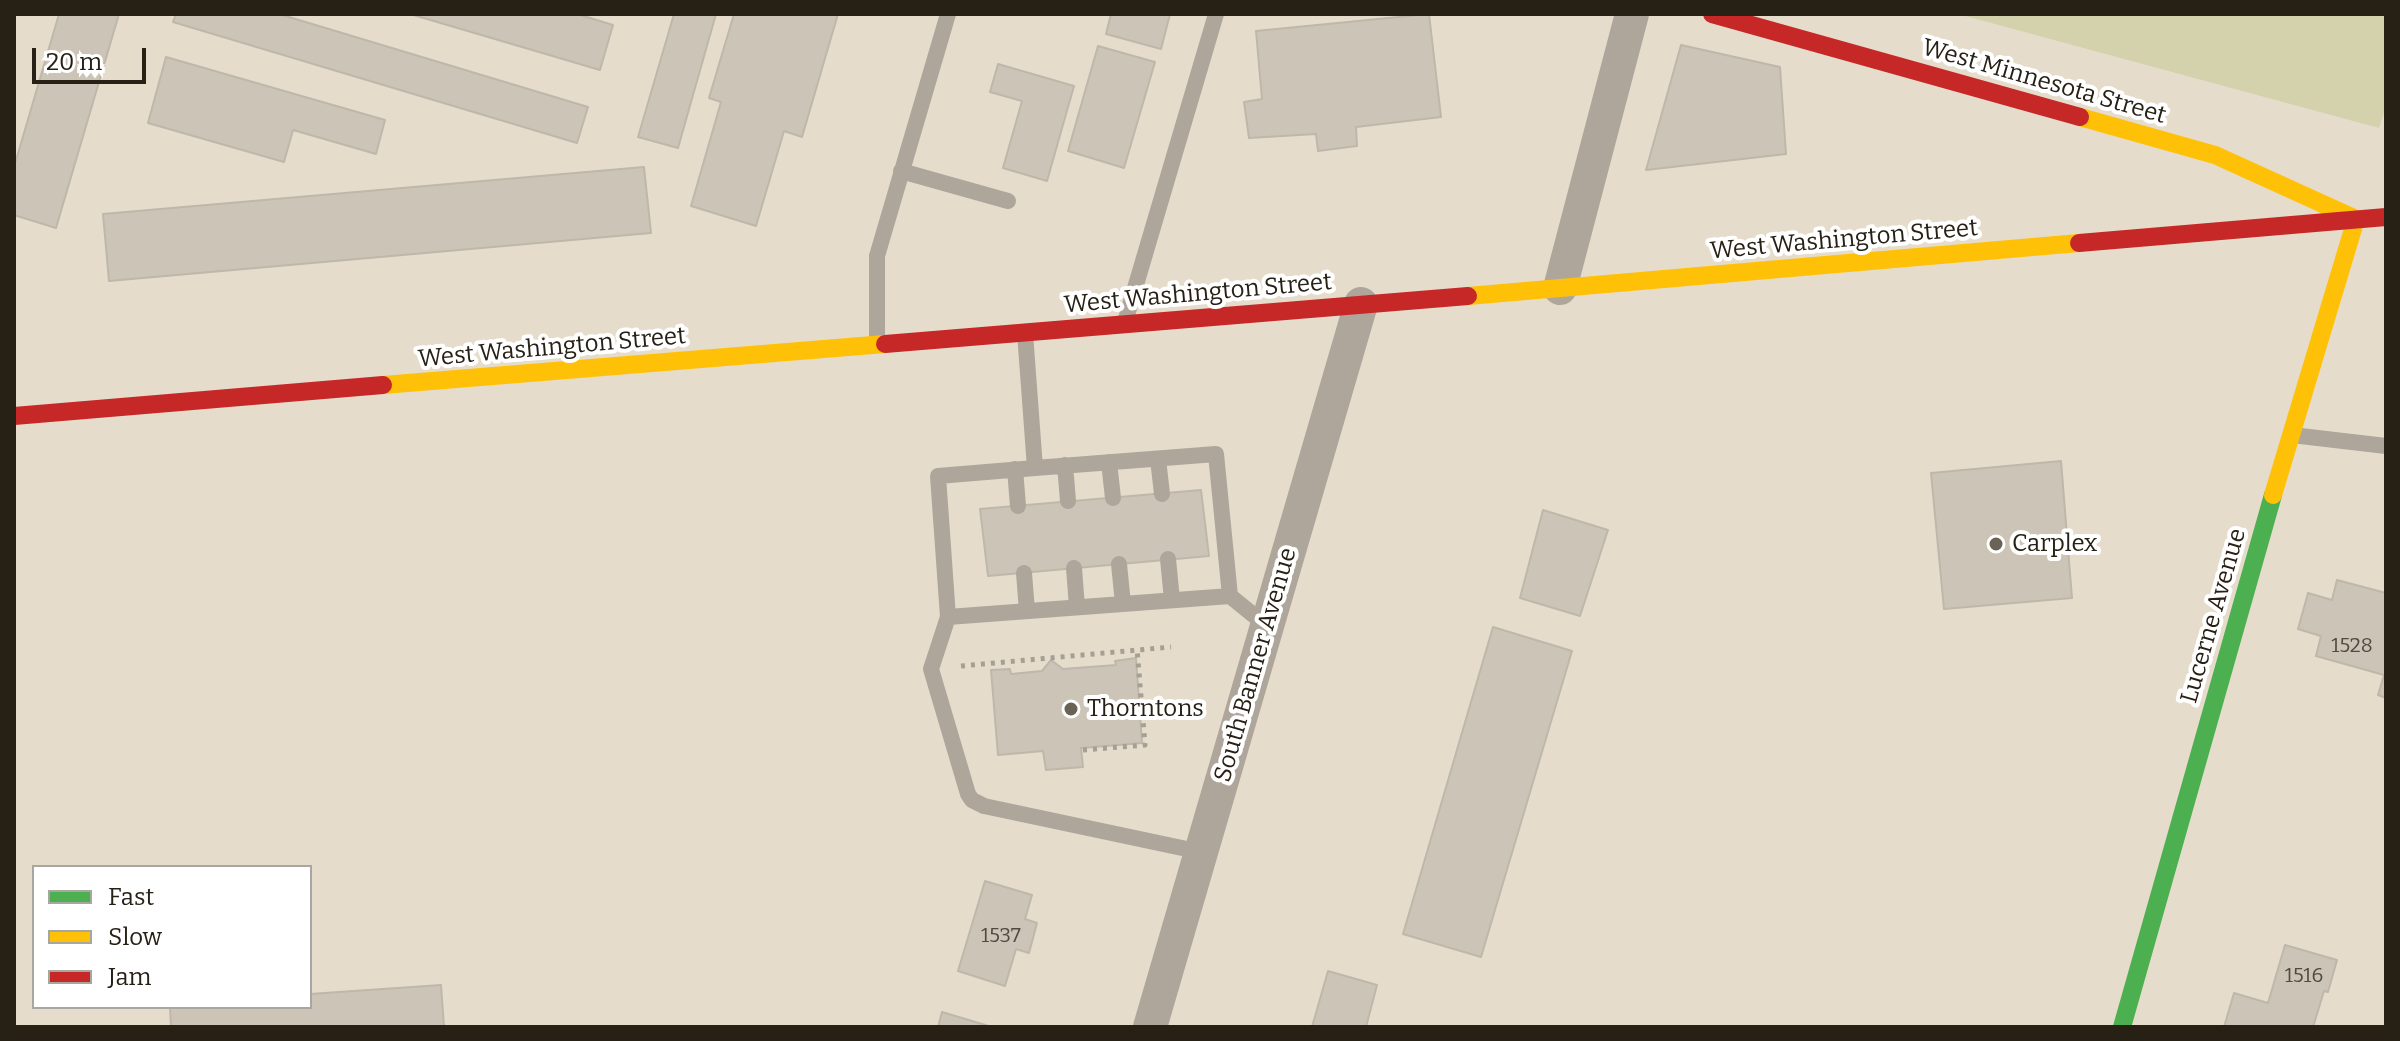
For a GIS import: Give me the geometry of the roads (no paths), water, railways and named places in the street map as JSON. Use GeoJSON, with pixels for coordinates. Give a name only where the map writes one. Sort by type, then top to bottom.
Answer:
{"type":"FeatureCollection","features":[{"type":"Feature","properties":{"kind":"main road","name":"West Minnesota Street"},"geometry":{"type":"LineString","coordinates":[[1712,14],[2215,155],[2356,219]]}},
{"type":"Feature","properties":{"kind":"main road","name":"West Washington Street"},"geometry":{"type":"LineString","coordinates":[[14,416],[2386,217]]}},
{"type":"Feature","properties":{"kind":"main road","name":"Lucerne Avenue"},"geometry":{"type":"LineString","coordinates":[[2122,1027],[2356,219]]}},
{"type":"Feature","properties":{"kind":"street"},"geometry":{"type":"LineString","coordinates":[[1560,288],[1632,14]]}},
{"type":"Feature","properties":{"kind":"street","name":"South Banner Avenue"},"geometry":{"type":"LineString","coordinates":[[1150,1027],[1361,304]]}},
{"type":"Feature","properties":{"kind":"lane"},"geometry":{"type":"LineString","coordinates":[[877,345],[877,256],[948,14]]}},
{"type":"Feature","properties":{"kind":"lane"},"geometry":{"type":"LineString","coordinates":[[1125,324],[1216,14]]}},
{"type":"Feature","properties":{"kind":"lane"},"geometry":{"type":"LineString","coordinates":[[901,171],[1008,201]]}},
{"type":"Feature","properties":{"kind":"lane"},"geometry":{"type":"LineString","coordinates":[[1025,333],[1035,468]]}},
{"type":"Feature","properties":{"kind":"lane"},"geometry":{"type":"LineString","coordinates":[[2291,435],[2386,446]]}},
{"type":"Feature","properties":{"kind":"lane"},"geometry":{"type":"LineString","coordinates":[[1201,852],[984,806],[972,800],[931,669],[948,617],[938,476],[1216,454],[1230,596]]}},
{"type":"Feature","properties":{"kind":"lane"},"geometry":{"type":"LineString","coordinates":[[1158,459],[1162,494]]}},
{"type":"Feature","properties":{"kind":"lane"},"geometry":{"type":"LineString","coordinates":[[1109,462],[1113,498]]}},
{"type":"Feature","properties":{"kind":"lane"},"geometry":{"type":"LineString","coordinates":[[1065,465],[1068,501]]}},
{"type":"Feature","properties":{"kind":"lane"},"geometry":{"type":"LineString","coordinates":[[1015,469],[1018,506]]}},
{"type":"Feature","properties":{"kind":"lane"},"geometry":{"type":"LineString","coordinates":[[1168,559],[1172,600]]}},
{"type":"Feature","properties":{"kind":"lane"},"geometry":{"type":"LineString","coordinates":[[1119,564],[1123,604]]}},
{"type":"Feature","properties":{"kind":"lane"},"geometry":{"type":"LineString","coordinates":[[1074,568],[1077,607]]}},
{"type":"Feature","properties":{"kind":"lane"},"geometry":{"type":"LineString","coordinates":[[1024,573],[1027,611]]}},
{"type":"Feature","properties":{"kind":"lane"},"geometry":{"type":"LineString","coordinates":[[948,617],[1230,596],[1267,626]]}},
{"type":"Feature","properties":{"kind":"place","name":"Carplex"},"geometry":{"type":"Point","coordinates":[1996,544]}},
{"type":"Feature","properties":{"kind":"place","name":"Thorntons"},"geometry":{"type":"Point","coordinates":[1071,709]}}]}
